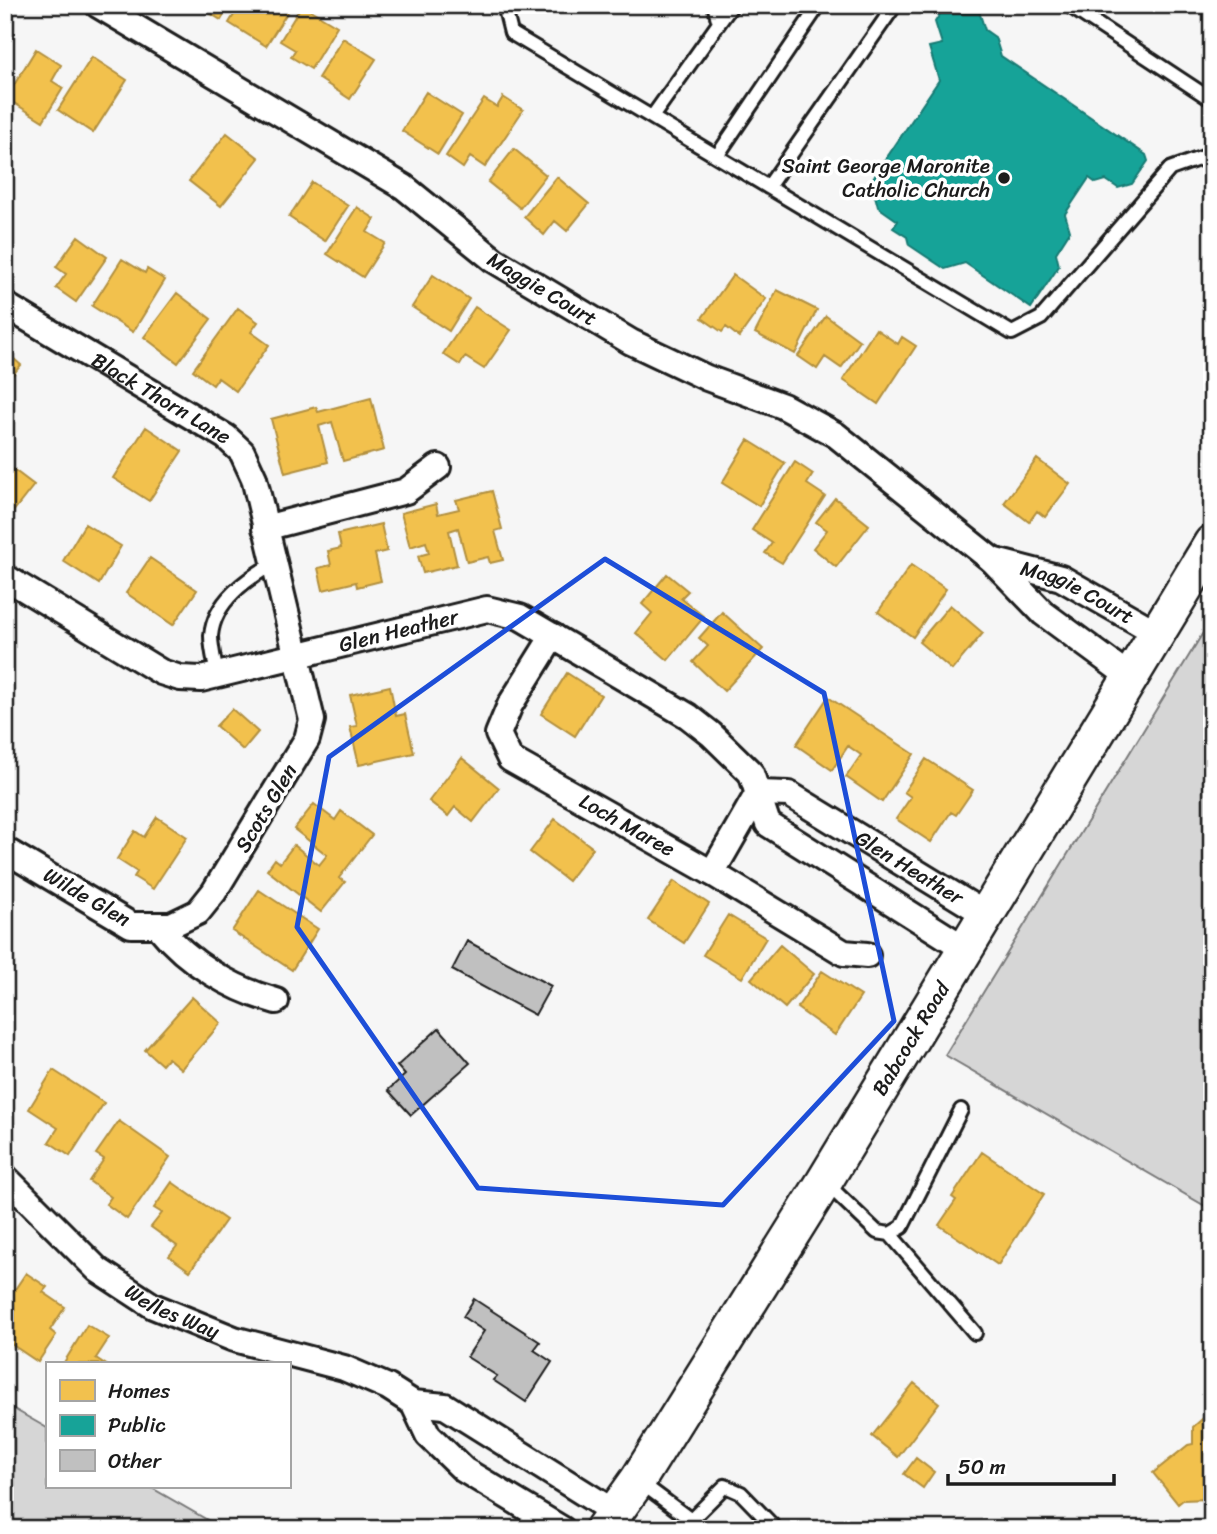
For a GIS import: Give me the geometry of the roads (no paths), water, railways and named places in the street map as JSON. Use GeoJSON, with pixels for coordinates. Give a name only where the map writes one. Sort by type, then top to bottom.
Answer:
{"type":"FeatureCollection","features":[{"type":"Feature","properties":{"kind":"main road","name":"Babcock Road"},"geometry":{"type":"LineString","coordinates":[[608,1520],[638,1480],[824,1182],[1212,543]]}},
{"type":"Feature","properties":{"kind":"street","name":"Maggie Court"},"geometry":{"type":"LineString","coordinates":[[98,5],[404,187],[495,260],[631,342],[707,378],[783,406],[836,435],[992,559],[1042,613],[1130,677]]}},
{"type":"Feature","properties":{"kind":"street","name":"Black Thorn Lane"},"geometry":{"type":"LineString","coordinates":[[5,305],[226,437],[242,452],[249,466],[296,655]]}},
{"type":"Feature","properties":{"kind":"street"},"geometry":{"type":"LineString","coordinates":[[265,528],[407,491],[438,467]]}},
{"type":"Feature","properties":{"kind":"street","name":"Maggie Court"},"geometry":{"type":"LineString","coordinates":[[992,559],[1061,578],[1157,633]]}},
{"type":"Feature","properties":{"kind":"street","name":"Glen Heather"},"geometry":{"type":"LineString","coordinates":[[5,577],[160,672],[180,678],[201,679],[487,609],[520,617],[688,716],[711,734],[751,774],[768,824],[964,948]]}},
{"type":"Feature","properties":{"kind":"street","name":"Loch Maree"},"geometry":{"type":"LineString","coordinates":[[553,636],[510,705],[498,734],[510,759],[712,873],[844,953],[867,955]]}},
{"type":"Feature","properties":{"kind":"street","name":"Scots Glen"},"geometry":{"type":"LineString","coordinates":[[159,927],[198,912],[206,902],[307,740],[312,720],[310,703],[296,655]]}},
{"type":"Feature","properties":{"kind":"street"},"geometry":{"type":"LineString","coordinates":[[712,873],[758,793]]}},
{"type":"Feature","properties":{"kind":"street","name":"Glen Heather"},"geometry":{"type":"LineString","coordinates":[[758,793],[789,794],[985,914]]}},
{"type":"Feature","properties":{"kind":"street","name":"Wilde Glen"},"geometry":{"type":"LineString","coordinates":[[5,850],[131,925],[159,927],[179,951],[247,993],[276,1001]]}},
{"type":"Feature","properties":{"kind":"street","name":"Welles Way"},"geometry":{"type":"LineString","coordinates":[[5,1177],[98,1270],[153,1306],[234,1339],[344,1368],[388,1387],[413,1403],[445,1406],[608,1520]]}},
{"type":"Feature","properties":{"kind":"street"},"geometry":{"type":"LineString","coordinates":[[413,1403],[428,1435],[464,1470],[562,1529]]}},
{"type":"Feature","properties":{"kind":"lane"},"geometry":{"type":"LineString","coordinates":[[505,5],[511,33],[1012,332],[1041,318],[1170,169],[1212,154]]}},
{"type":"Feature","properties":{"kind":"lane"},"geometry":{"type":"LineString","coordinates":[[714,5],[719,23]]}},
{"type":"Feature","properties":{"kind":"lane"},"geometry":{"type":"LineString","coordinates":[[652,117],[732,5]]}},
{"type":"Feature","properties":{"kind":"lane"},"geometry":{"type":"LineString","coordinates":[[716,156],[819,5]]}},
{"type":"Feature","properties":{"kind":"lane"},"geometry":{"type":"LineString","coordinates":[[768,187],[895,5]]}},
{"type":"Feature","properties":{"kind":"lane"},"geometry":{"type":"LineString","coordinates":[[1069,5],[1212,100]]}},
{"type":"Feature","properties":{"kind":"lane"},"geometry":{"type":"LineString","coordinates":[[217,675],[211,636],[222,607],[244,580],[274,563]]}},
{"type":"Feature","properties":{"kind":"lane"},"geometry":{"type":"LineString","coordinates":[[824,1182],[877,1232],[890,1234],[902,1227],[961,1110]]}},
{"type":"Feature","properties":{"kind":"lane"},"geometry":{"type":"LineString","coordinates":[[890,1234],[975,1333]]}},
{"type":"Feature","properties":{"kind":"lane"},"geometry":{"type":"LineString","coordinates":[[638,1480],[693,1525],[725,1486],[741,1493],[776,1529]]}},
{"type":"Feature","properties":{"kind":"place","name":"Saint George Maronite Catholic Church"},"geometry":{"type":"Point","coordinates":[1004,178]}}]}
